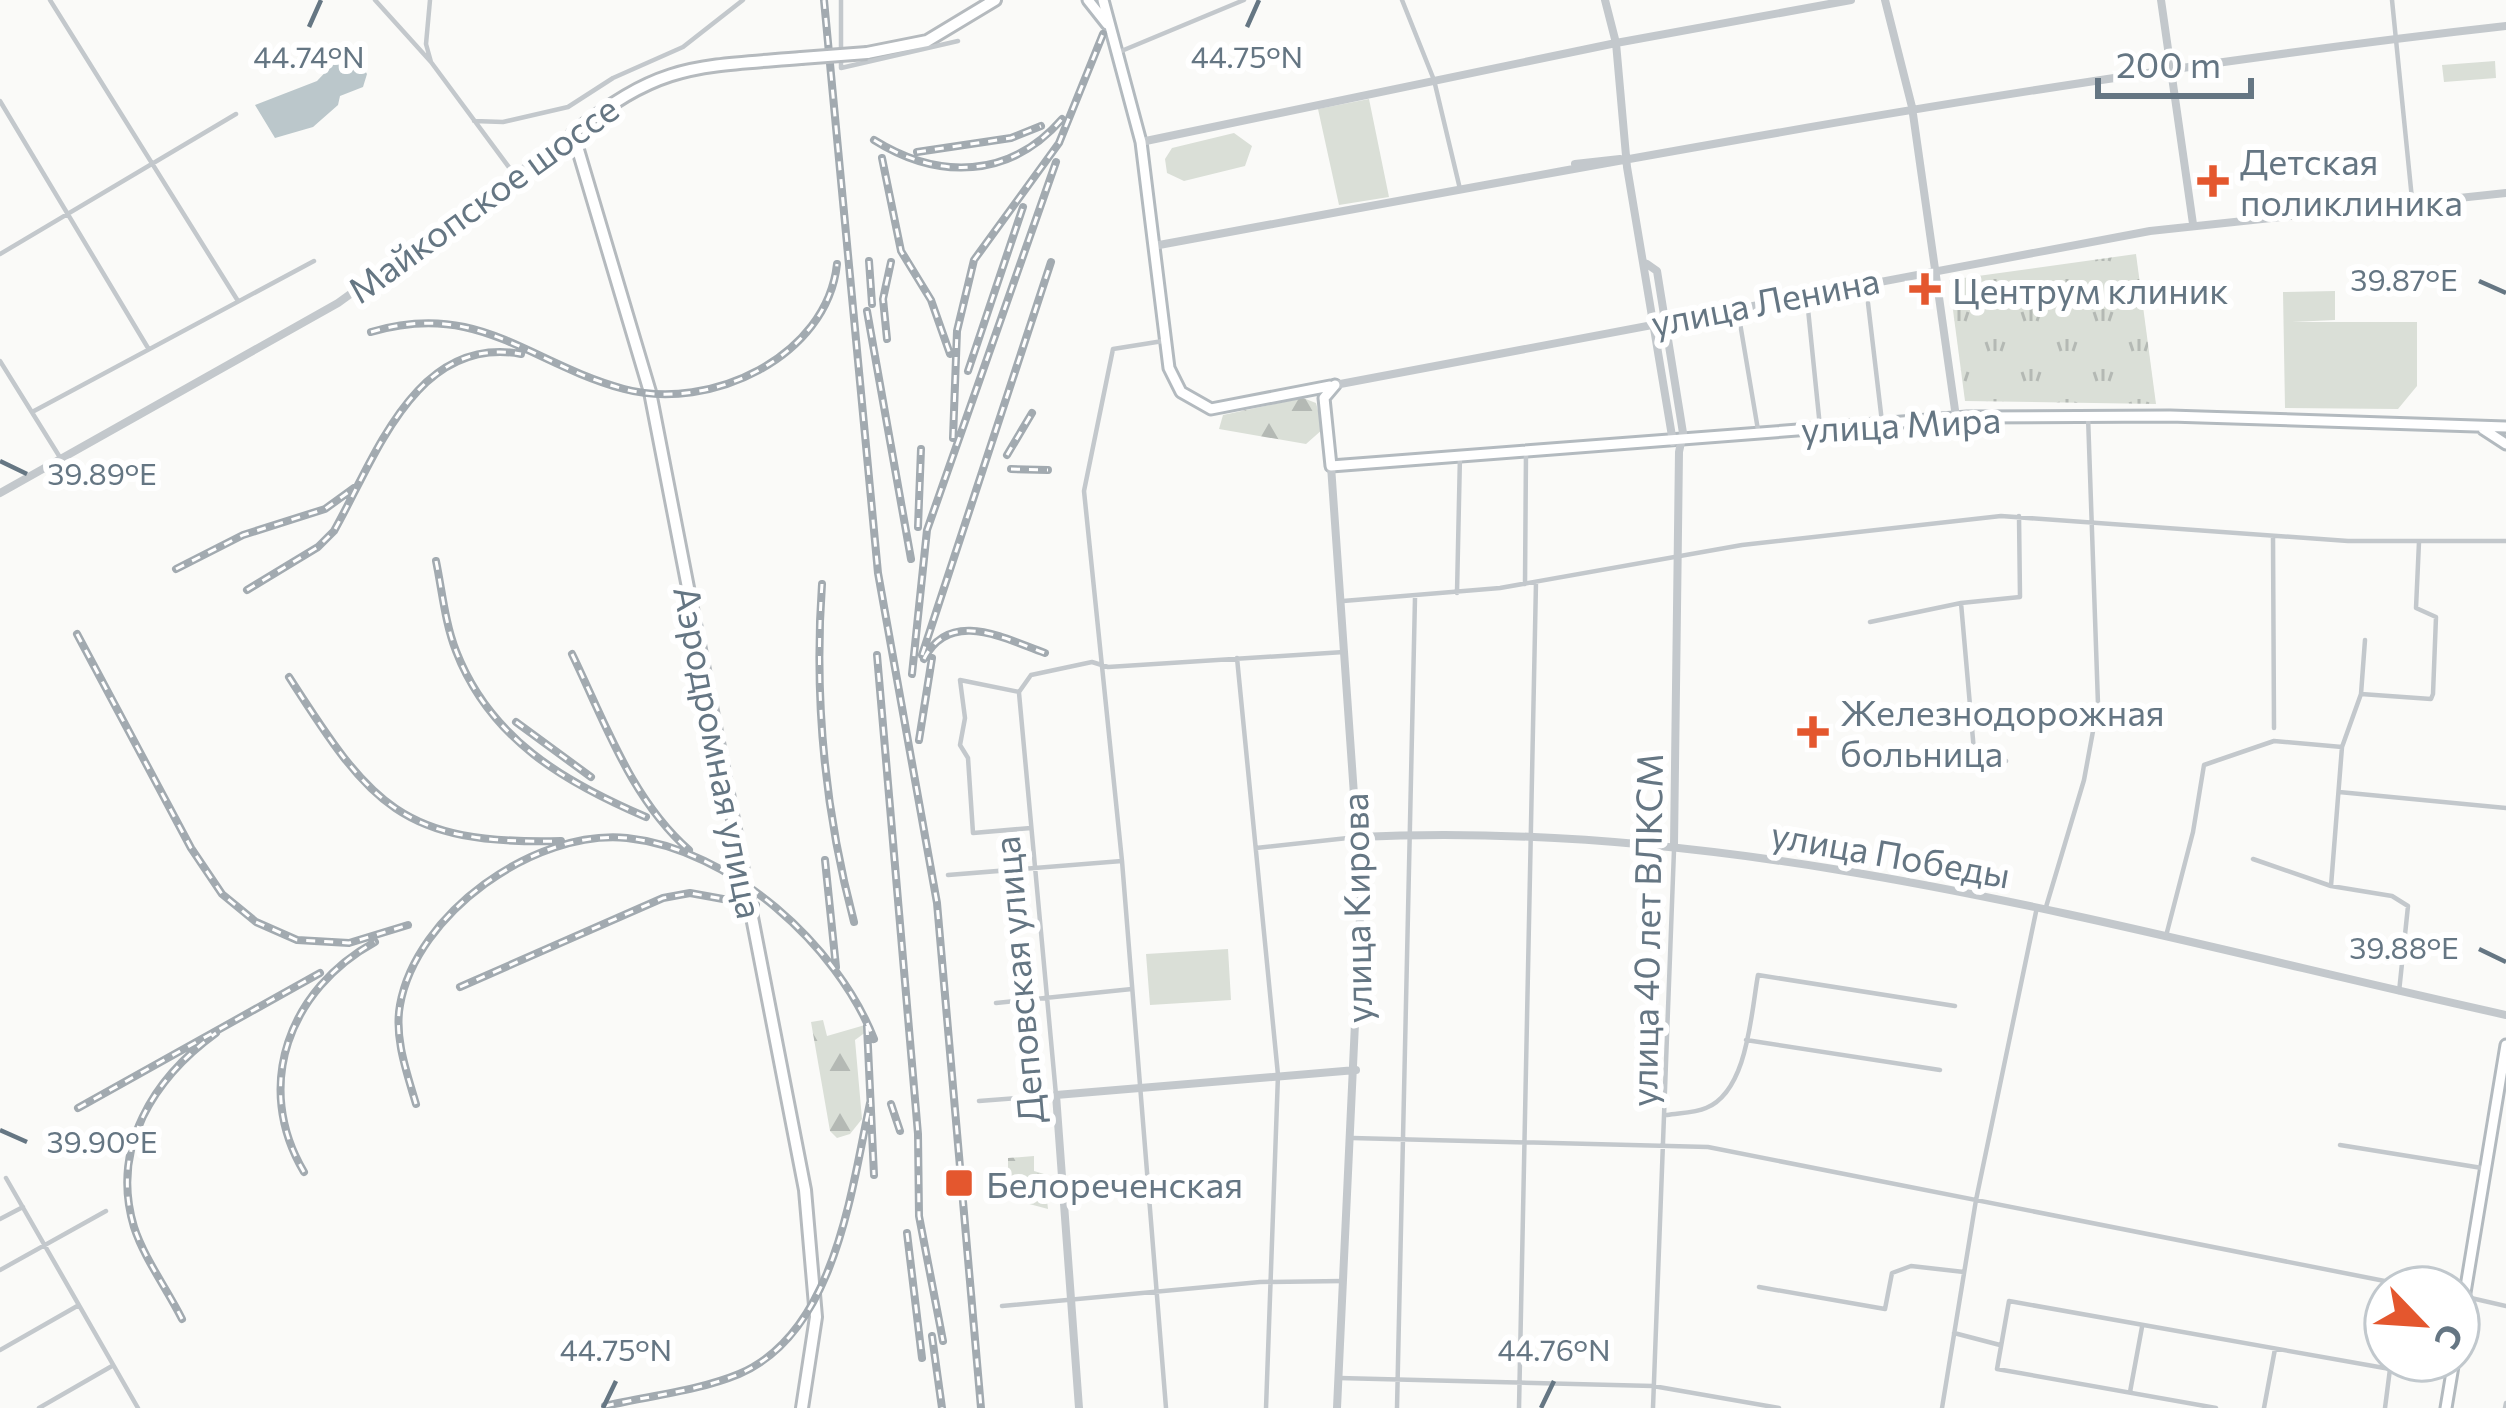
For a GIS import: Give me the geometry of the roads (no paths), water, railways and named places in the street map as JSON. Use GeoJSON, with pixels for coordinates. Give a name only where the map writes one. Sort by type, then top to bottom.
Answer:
{"type":"FeatureCollection","features":[{"type":"Feature","properties":{"kind":"main road","name":"Майкопское шоссе"},"geometry":{"type":"LineString","coordinates":[[573,133],[632,88],[654,78],[709,66],[867,53],[927,40],[994,0]]}},
{"type":"Feature","properties":{"kind":"main road"},"geometry":{"type":"LineString","coordinates":[[1088,0],[1119,51]]}},
{"type":"Feature","properties":{"kind":"main road"},"geometry":{"type":"LineString","coordinates":[[1102,0],[1119,51]]}},
{"type":"Feature","properties":{"kind":"main road","name":"улица Ленина"},"geometry":{"type":"LineString","coordinates":[[1119,51],[1141,142],[1172,380],[1203,406],[1222,408],[1335,385]]}},
{"type":"Feature","properties":{"kind":"main road","name":"Аэродромная улица"},"geometry":{"type":"LineString","coordinates":[[573,133],[650,392],[796,1145],[815,1268],[810,1381],[802,1408]]}},
{"type":"Feature","properties":{"kind":"main road"},"geometry":{"type":"LineString","coordinates":[[1324,409],[1324,398],[1335,385]]}},
{"type":"Feature","properties":{"kind":"main road"},"geometry":{"type":"LineString","coordinates":[[1299,392],[1318,398],[1324,409]]}},
{"type":"Feature","properties":{"kind":"main road","name":"улица Кирова"},"geometry":{"type":"LineString","coordinates":[[1324,409],[1331,466]]}},
{"type":"Feature","properties":{"kind":"main road","name":"улица Мира"},"geometry":{"type":"LineString","coordinates":[[1331,466],[1956,417],[2472,425],[2505,437]]}},
{"type":"Feature","properties":{"kind":"main road"},"geometry":{"type":"LineString","coordinates":[[2467,1264],[2506,1046]]}},
{"type":"Feature","properties":{"kind":"street"},"geometry":{"type":"LineString","coordinates":[[50,0],[238,302]]}},
{"type":"Feature","properties":{"kind":"street"},"geometry":{"type":"LineString","coordinates":[[375,0],[431,62],[514,174]]}},
{"type":"Feature","properties":{"kind":"street"},"geometry":{"type":"LineString","coordinates":[[431,62],[426,44],[430,0],[440,0]]}},
{"type":"Feature","properties":{"kind":"street"},"geometry":{"type":"LineString","coordinates":[[842,0],[841,68],[958,41]]}},
{"type":"Feature","properties":{"kind":"street"},"geometry":{"type":"LineString","coordinates":[[1119,51],[1244,0]]}},
{"type":"Feature","properties":{"kind":"street"},"geometry":{"type":"LineString","coordinates":[[1402,0],[1434,80],[1460,188]]}},
{"type":"Feature","properties":{"kind":"street","name":"улица 40 лет ВЛКСМ"},"geometry":{"type":"LineString","coordinates":[[1605,0],[1616,43],[1625,158],[1677,438]]}},
{"type":"Feature","properties":{"kind":"street"},"geometry":{"type":"LineString","coordinates":[[1141,142],[1616,43],[1851,0]]}},
{"type":"Feature","properties":{"kind":"street"},"geometry":{"type":"LineString","coordinates":[[1885,0],[1912,107],[1956,417]]}},
{"type":"Feature","properties":{"kind":"street"},"geometry":{"type":"LineString","coordinates":[[2161,0],[2193,224]]}},
{"type":"Feature","properties":{"kind":"street"},"geometry":{"type":"LineString","coordinates":[[2392,0],[2412,199]]}},
{"type":"Feature","properties":{"kind":"street"},"geometry":{"type":"LineString","coordinates":[[474,121],[503,122],[568,107],[648,64],[744,2]]}},
{"type":"Feature","properties":{"kind":"street"},"geometry":{"type":"LineString","coordinates":[[1154,244],[1912,107],[2170,66],[2506,26]]}},
{"type":"Feature","properties":{"kind":"street"},"geometry":{"type":"LineString","coordinates":[[648,64],[654,78]]}},
{"type":"Feature","properties":{"kind":"street"},"geometry":{"type":"LineString","coordinates":[[0,101],[148,348]]}},
{"type":"Feature","properties":{"kind":"street"},"geometry":{"type":"LineString","coordinates":[[0,254],[71,215],[148,161],[236,114]]}},
{"type":"Feature","properties":{"kind":"street","name":"Майкопское шоссе"},"geometry":{"type":"LineString","coordinates":[[0,493],[338,303],[573,133]]}},
{"type":"Feature","properties":{"kind":"street","name":"улица Ленина"},"geometry":{"type":"LineString","coordinates":[[1335,385],[1936,268],[2193,224],[2412,199],[2506,195]]}},
{"type":"Feature","properties":{"kind":"street"},"geometry":{"type":"LineString","coordinates":[[34,411],[314,261]]}},
{"type":"Feature","properties":{"kind":"street","name":"улица 40 лет ВЛКСМ"},"geometry":{"type":"LineString","coordinates":[[1647,264],[1657,271],[1666,320],[1679,452],[1680,555],[1666,1149],[1653,1408]]}},
{"type":"Feature","properties":{"kind":"street"},"geometry":{"type":"LineString","coordinates":[[1868,303],[1882,422]]}},
{"type":"Feature","properties":{"kind":"street"},"geometry":{"type":"LineString","coordinates":[[1808,309],[1820,427]]}},
{"type":"Feature","properties":{"kind":"street"},"geometry":{"type":"LineString","coordinates":[[1740,323],[1758,431]]}},
{"type":"Feature","properties":{"kind":"street"},"geometry":{"type":"LineString","coordinates":[[1165,341],[1114,349],[1084,491],[1122,862],[1166,1408]]}},
{"type":"Feature","properties":{"kind":"street"},"geometry":{"type":"LineString","coordinates":[[0,361],[61,459]]}},
{"type":"Feature","properties":{"kind":"street"},"geometry":{"type":"LineString","coordinates":[[1942,1408],[1976,1200],[2041,908],[2056,883],[2098,704],[2088,416]]}},
{"type":"Feature","properties":{"kind":"street"},"geometry":{"type":"LineString","coordinates":[[1526,450],[1526,584]]}},
{"type":"Feature","properties":{"kind":"street"},"geometry":{"type":"LineString","coordinates":[[1457,593],[1460,455]]}},
{"type":"Feature","properties":{"kind":"street","name":"улица Кирова"},"geometry":{"type":"LineString","coordinates":[[1331,466],[1358,837],[1356,1070],[1337,1408]]}},
{"type":"Feature","properties":{"kind":"street"},"geometry":{"type":"LineString","coordinates":[[1870,622],[1961,603],[2020,597],[2019,516]]}},
{"type":"Feature","properties":{"kind":"street"},"geometry":{"type":"LineString","coordinates":[[1341,601],[1457,593],[1680,555],[2019,516],[2273,537],[2506,541]]}},
{"type":"Feature","properties":{"kind":"street"},"geometry":{"type":"LineString","coordinates":[[2273,537],[2274,728]]}},
{"type":"Feature","properties":{"kind":"street"},"geometry":{"type":"LineString","coordinates":[[2361,694],[2431,699],[2433,694],[2436,617],[2416,608],[2414,598],[2419,542]]}},
{"type":"Feature","properties":{"kind":"street"},"geometry":{"type":"LineString","coordinates":[[1519,1408],[1536,582]]}},
{"type":"Feature","properties":{"kind":"street"},"geometry":{"type":"LineString","coordinates":[[1397,1408],[1415,597]]}},
{"type":"Feature","properties":{"kind":"street"},"geometry":{"type":"LineString","coordinates":[[1961,603],[1973,751],[2006,761]]}},
{"type":"Feature","properties":{"kind":"street"},"geometry":{"type":"LineString","coordinates":[[2331,886],[2342,747],[2361,694],[2365,640]]}},
{"type":"Feature","properties":{"kind":"street"},"geometry":{"type":"LineString","coordinates":[[1031,828],[974,833],[968,758],[960,745],[965,718],[960,680],[1019,692],[1031,675],[1069,665],[1344,652]]}},
{"type":"Feature","properties":{"kind":"street"},"geometry":{"type":"LineString","coordinates":[[1237,658],[1278,1075],[1266,1408]]}},
{"type":"Feature","properties":{"kind":"street","name":"Деповская улица"},"geometry":{"type":"LineString","coordinates":[[1019,692],[1079,1408]]}},
{"type":"Feature","properties":{"kind":"street"},"geometry":{"type":"LineString","coordinates":[[2165,938],[2194,832],[2204,765],[2274,739],[2342,747]]}},
{"type":"Feature","properties":{"kind":"street"},"geometry":{"type":"LineString","coordinates":[[2339,792],[2506,808]]}},
{"type":"Feature","properties":{"kind":"street","name":"улица Победы"},"geometry":{"type":"LineString","coordinates":[[1256,848],[1358,837],[1674,844],[1909,880],[2506,1015]]}},
{"type":"Feature","properties":{"kind":"street"},"geometry":{"type":"LineString","coordinates":[[2253,860],[2331,886],[2392,896],[2408,907],[2399,992]]}},
{"type":"Feature","properties":{"kind":"street"},"geometry":{"type":"LineString","coordinates":[[948,875],[1122,862]]}},
{"type":"Feature","properties":{"kind":"street"},"geometry":{"type":"LineString","coordinates":[[1667,1115],[1705,1109],[1729,1090],[1746,1040],[1758,975],[1955,1006]]}},
{"type":"Feature","properties":{"kind":"street"},"geometry":{"type":"LineString","coordinates":[[996,1003],[1132,989]]}},
{"type":"Feature","properties":{"kind":"street"},"geometry":{"type":"LineString","coordinates":[[1746,1040],[1940,1070]]}},
{"type":"Feature","properties":{"kind":"street"},"geometry":{"type":"LineString","coordinates":[[979,1101],[1356,1070]]}},
{"type":"Feature","properties":{"kind":"street"},"geometry":{"type":"LineString","coordinates":[[1352,1138],[1726,1150],[2362,1277]]}},
{"type":"Feature","properties":{"kind":"street"},"geometry":{"type":"LineString","coordinates":[[2340,1145],[2485,1168]]}},
{"type":"Feature","properties":{"kind":"street"},"geometry":{"type":"LineString","coordinates":[[6,1178],[137,1408]]}},
{"type":"Feature","properties":{"kind":"street"},"geometry":{"type":"LineString","coordinates":[[0,1219],[22,1207]]}},
{"type":"Feature","properties":{"kind":"street"},"geometry":{"type":"LineString","coordinates":[[0,1270],[106,1211]]}},
{"type":"Feature","properties":{"kind":"street"},"geometry":{"type":"LineString","coordinates":[[1759,1287],[1885,1309],[1892,1273],[1911,1266],[1964,1272]]}},
{"type":"Feature","properties":{"kind":"street"},"geometry":{"type":"LineString","coordinates":[[1002,1306],[1271,1282],[1343,1281]]}},
{"type":"Feature","properties":{"kind":"street"},"geometry":{"type":"LineString","coordinates":[[2216,1408],[1997,1370],[2009,1301],[2390,1369],[2385,1408]]}},
{"type":"Feature","properties":{"kind":"street"},"geometry":{"type":"LineString","coordinates":[[0,1350],[79,1305]]}},
{"type":"Feature","properties":{"kind":"street"},"geometry":{"type":"LineString","coordinates":[[2130,1392],[2143,1325]]}},
{"type":"Feature","properties":{"kind":"street"},"geometry":{"type":"LineString","coordinates":[[1954,1333],[2000,1345]]}},
{"type":"Feature","properties":{"kind":"street"},"geometry":{"type":"LineString","coordinates":[[2264,1408],[2276,1349]]}},
{"type":"Feature","properties":{"kind":"street"},"geometry":{"type":"LineString","coordinates":[[39,1408],[113,1365]]}},
{"type":"Feature","properties":{"kind":"street"},"geometry":{"type":"LineString","coordinates":[[1339,1378],[1653,1386],[1779,1408]]}},
{"type":"Feature","properties":{"kind":"street"},"geometry":{"type":"LineString","coordinates":[[2154,1408],[2156,1397]]}},
{"type":"Feature","properties":{"kind":"railway"},"geometry":{"type":"LineString","coordinates":[[824,0],[878,573],[937,903],[981,1408]]}},
{"type":"Feature","properties":{"kind":"railway"},"geometry":{"type":"LineString","coordinates":[[953,438],[957,331],[974,260],[1059,143],[1103,34]]}},
{"type":"Feature","properties":{"kind":"railway"},"geometry":{"type":"LineString","coordinates":[[874,140],[923,162],[972,167],[1020,153],[1062,119]]}},
{"type":"Feature","properties":{"kind":"railway"},"geometry":{"type":"LineString","coordinates":[[917,152],[1011,138],[1041,126]]}},
{"type":"Feature","properties":{"kind":"railway"},"geometry":{"type":"LineString","coordinates":[[882,158],[901,251],[931,300],[950,354]]}},
{"type":"Feature","properties":{"kind":"railway"},"geometry":{"type":"LineString","coordinates":[[912,674],[927,530],[1056,162]]}},
{"type":"Feature","properties":{"kind":"railway"},"geometry":{"type":"LineString","coordinates":[[968,371],[1023,207]]}},
{"type":"Feature","properties":{"kind":"railway"},"geometry":{"type":"LineString","coordinates":[[869,261],[872,304]]}},
{"type":"Feature","properties":{"kind":"railway"},"geometry":{"type":"LineString","coordinates":[[887,339],[883,299],[891,262]]}},
{"type":"Feature","properties":{"kind":"railway"},"geometry":{"type":"LineString","coordinates":[[922,655],[1051,262]]}},
{"type":"Feature","properties":{"kind":"railway"},"geometry":{"type":"LineString","coordinates":[[371,332],[409,324],[473,329],[624,389],[692,392],[727,384],[788,350],[812,326],[829,297],[837,264]]}},
{"type":"Feature","properties":{"kind":"railway"},"geometry":{"type":"LineString","coordinates":[[867,311],[911,559]]}},
{"type":"Feature","properties":{"kind":"railway"},"geometry":{"type":"LineString","coordinates":[[247,590],[318,547],[334,531],[384,437],[427,382],[453,363],[485,353],[521,354]]}},
{"type":"Feature","properties":{"kind":"railway"},"geometry":{"type":"LineString","coordinates":[[1007,455],[1032,413]]}},
{"type":"Feature","properties":{"kind":"railway"},"geometry":{"type":"LineString","coordinates":[[918,527],[921,449]]}},
{"type":"Feature","properties":{"kind":"railway"},"geometry":{"type":"LineString","coordinates":[[1011,469],[1048,470]]}},
{"type":"Feature","properties":{"kind":"railway"},"geometry":{"type":"LineString","coordinates":[[176,569],[243,535],[325,509],[354,488]]}},
{"type":"Feature","properties":{"kind":"railway"},"geometry":{"type":"LineString","coordinates":[[436,561],[456,651],[488,709],[509,733],[559,772],[646,817]]}},
{"type":"Feature","properties":{"kind":"railway"},"geometry":{"type":"LineString","coordinates":[[822,584],[824,754],[854,922]]}},
{"type":"Feature","properties":{"kind":"railway"},"geometry":{"type":"LineString","coordinates":[[924,659],[935,644],[963,631],[996,635],[1045,653]]}},
{"type":"Feature","properties":{"kind":"railway"},"geometry":{"type":"LineString","coordinates":[[77,634],[191,848],[222,894],[256,922],[297,940],[349,943],[408,925]]}},
{"type":"Feature","properties":{"kind":"railway"},"geometry":{"type":"LineString","coordinates":[[572,654],[635,784],[689,850]]}},
{"type":"Feature","properties":{"kind":"railway"},"geometry":{"type":"LineString","coordinates":[[877,655],[918,1134],[919,1216],[943,1341]]}},
{"type":"Feature","properties":{"kind":"railway"},"geometry":{"type":"LineString","coordinates":[[919,740],[932,658]]}},
{"type":"Feature","properties":{"kind":"railway"},"geometry":{"type":"LineString","coordinates":[[289,677],[344,757],[396,808],[426,825],[463,835],[561,841]]}},
{"type":"Feature","properties":{"kind":"railway"},"geometry":{"type":"LineString","coordinates":[[516,722],[591,777]]}},
{"type":"Feature","properties":{"kind":"railway"},"geometry":{"type":"LineString","coordinates":[[416,1104],[402,1055],[399,1017],[411,971],[429,939],[454,910],[519,863],[591,839],[627,838],[666,846],[741,882],[807,937],[857,1004],[874,1039]]}},
{"type":"Feature","properties":{"kind":"railway"},"geometry":{"type":"LineString","coordinates":[[825,860],[836,967]]}},
{"type":"Feature","properties":{"kind":"railway"},"geometry":{"type":"LineString","coordinates":[[460,987],[663,898],[690,893],[756,905]]}},
{"type":"Feature","properties":{"kind":"railway"},"geometry":{"type":"LineString","coordinates":[[304,1172],[281,1106],[288,1042],[320,986],[375,942]]}},
{"type":"Feature","properties":{"kind":"railway"},"geometry":{"type":"LineString","coordinates":[[78,1108],[320,973]]}},
{"type":"Feature","properties":{"kind":"railway"},"geometry":{"type":"LineString","coordinates":[[867,1026],[874,1175]]}},
{"type":"Feature","properties":{"kind":"railway"},"geometry":{"type":"LineString","coordinates":[[182,1319],[134,1227],[128,1169],[133,1142],[156,1093],[216,1033]]}},
{"type":"Feature","properties":{"kind":"railway"},"geometry":{"type":"LineString","coordinates":[[605,1406],[739,1374],[771,1354],[797,1327],[818,1294],[846,1217],[870,1103]]}},
{"type":"Feature","properties":{"kind":"railway"},"geometry":{"type":"LineString","coordinates":[[891,1104],[900,1131]]}},
{"type":"Feature","properties":{"kind":"railway"},"geometry":{"type":"LineString","coordinates":[[907,1233],[922,1358]]}},
{"type":"Feature","properties":{"kind":"railway"},"geometry":{"type":"LineString","coordinates":[[932,1336],[942,1408]]}},
{"type":"Feature","properties":{"kind":"place","name":"Детская поликлиника"},"geometry":{"type":"Point","coordinates":[2213,181]}},
{"type":"Feature","properties":{"kind":"place","name":"Центрум клиник"},"geometry":{"type":"Point","coordinates":[1925,289]}},
{"type":"Feature","properties":{"kind":"place","name":"Железнодорожная больница"},"geometry":{"type":"Point","coordinates":[1813,732]}},
{"type":"Feature","properties":{"kind":"place","name":"Белореченская"},"geometry":{"type":"Point","coordinates":[959,1183]}}]}
